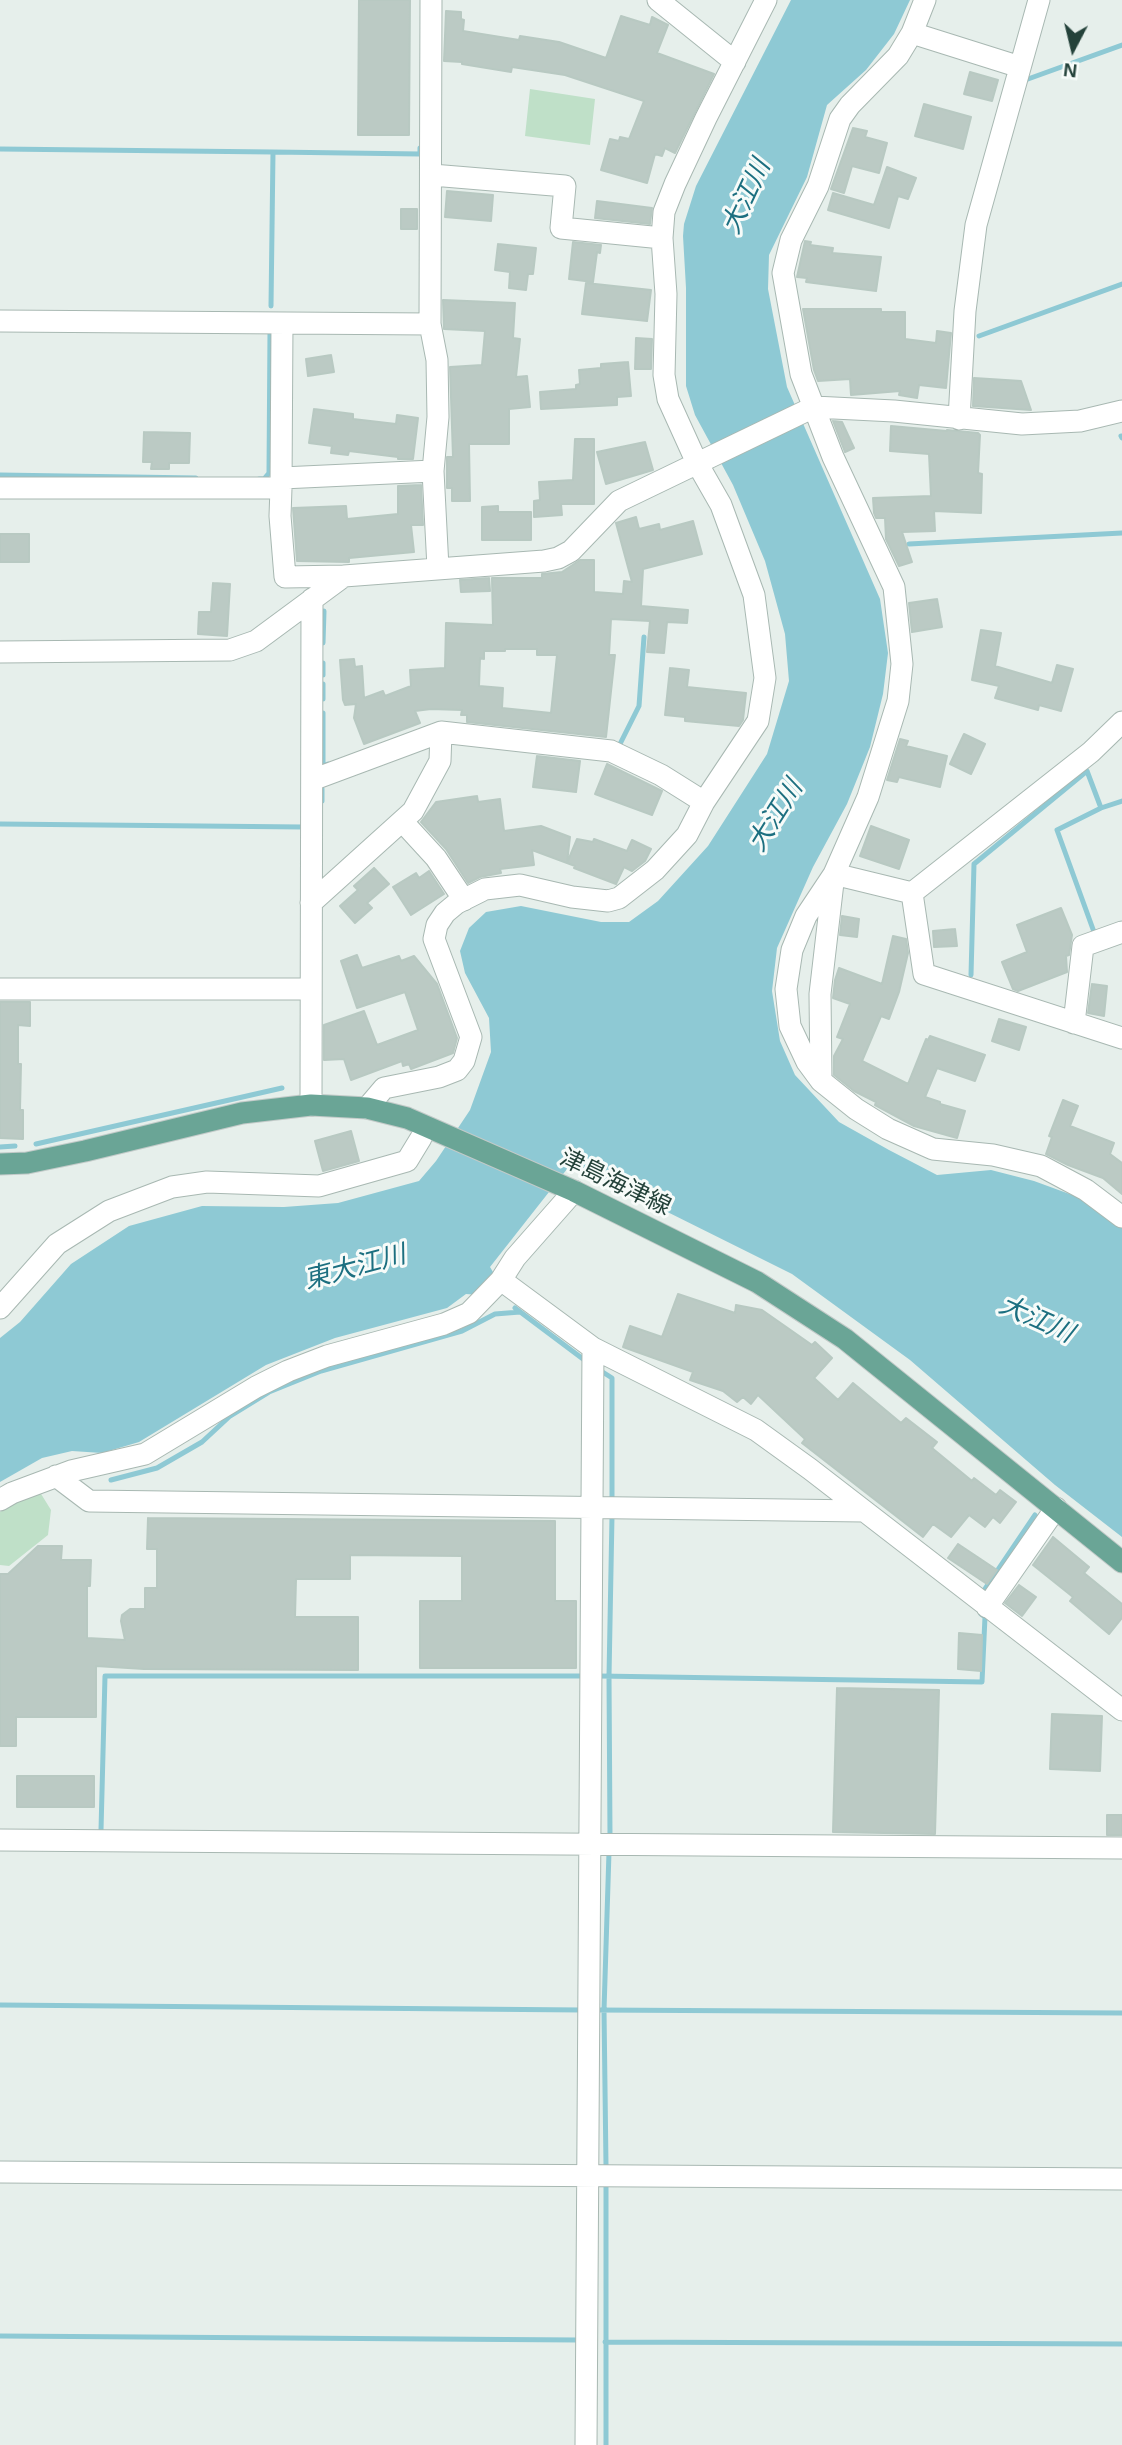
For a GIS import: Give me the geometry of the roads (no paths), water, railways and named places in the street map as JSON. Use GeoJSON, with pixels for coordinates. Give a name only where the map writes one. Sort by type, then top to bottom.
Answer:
{"type":"FeatureCollection","features":[{"type":"Feature","properties":{"kind":"main road","name":"津島海津線"},"geometry":{"type":"LineString","coordinates":[[0,1164],[27,1163],[242,1113],[311,1105],[367,1108],[390,1113],[429,1134],[568,1189],[757,1282],[845,1339],[1122,1562]]}},
{"type":"Feature","properties":{"kind":"street"},"geometry":{"type":"LineString","coordinates":[[431,0],[430,324],[437,360],[438,417],[433,471],[438,568]]}},
{"type":"Feature","properties":{"kind":"street"},"geometry":{"type":"LineString","coordinates":[[658,0],[735,62]]}},
{"type":"Feature","properties":{"kind":"street"},"geometry":{"type":"LineString","coordinates":[[367,1108],[384,1088],[439,1077],[457,1070],[464,1061],[471,1037],[434,939],[437,925],[445,913],[485,889],[520,885],[572,897],[608,901],[619,898],[655,870],[687,835],[704,802],[758,721],[765,678],[754,595],[702,461],[668,399],[664,375],[666,294],[662,238],[664,212],[675,184],[766,0]]}},
{"type":"Feature","properties":{"kind":"street"},"geometry":{"type":"LineString","coordinates":[[926,0],[912,33],[887,70],[850,105],[840,119],[818,187],[791,240],[783,273],[801,374],[810,408],[894,587],[902,664],[898,701],[868,797],[834,874],[806,916],[792,950],[786,989],[790,1026],[807,1062],[821,1081],[856,1109],[888,1129],[933,1149],[993,1155],[1041,1166],[1086,1190],[1122,1217]]}},
{"type":"Feature","properties":{"kind":"street"},"geometry":{"type":"LineString","coordinates":[[959,419],[965,311],[976,225],[1039,0]]}},
{"type":"Feature","properties":{"kind":"street"},"geometry":{"type":"LineString","coordinates":[[912,33],[1020,67]]}},
{"type":"Feature","properties":{"kind":"street"},"geometry":{"type":"LineString","coordinates":[[432,175],[565,186],[561,228],[662,238]]}},
{"type":"Feature","properties":{"kind":"street"},"geometry":{"type":"LineString","coordinates":[[0,321],[430,324]]}},
{"type":"Feature","properties":{"kind":"street"},"geometry":{"type":"LineString","coordinates":[[282,323],[280,516],[285,577],[344,576],[558,558],[571,551],[619,501],[810,408],[894,411],[1022,424],[1080,421],[1122,411]]}},
{"type":"Feature","properties":{"kind":"street"},"geometry":{"type":"LineString","coordinates":[[0,488],[282,483],[433,471]]}},
{"type":"Feature","properties":{"kind":"street"},"geometry":{"type":"LineString","coordinates":[[0,652],[230,650],[256,641],[344,576]]}},
{"type":"Feature","properties":{"kind":"street"},"geometry":{"type":"LineString","coordinates":[[311,1105],[312,599]]}},
{"type":"Feature","properties":{"kind":"street"},"geometry":{"type":"LineString","coordinates":[[912,893],[1091,752],[1122,722]]}},
{"type":"Feature","properties":{"kind":"street"},"geometry":{"type":"LineString","coordinates":[[312,780],[441,732],[611,751],[661,775],[704,802]]}},
{"type":"Feature","properties":{"kind":"street"},"geometry":{"type":"LineString","coordinates":[[311,903],[412,811],[440,761],[441,732]]}},
{"type":"Feature","properties":{"kind":"street"},"geometry":{"type":"LineString","coordinates":[[402,821],[436,858],[464,900]]}},
{"type":"Feature","properties":{"kind":"street"},"geometry":{"type":"LineString","coordinates":[[834,874],[912,893]]}},
{"type":"Feature","properties":{"kind":"street"},"geometry":{"type":"LineString","coordinates":[[821,1081],[820,994],[834,874]]}},
{"type":"Feature","properties":{"kind":"street"},"geometry":{"type":"LineString","coordinates":[[912,893],[924,974],[1122,1038]]}},
{"type":"Feature","properties":{"kind":"street"},"geometry":{"type":"LineString","coordinates":[[1074,1023],[1083,946],[1122,932]]}},
{"type":"Feature","properties":{"kind":"street"},"geometry":{"type":"LineString","coordinates":[[0,989],[310,989]]}},
{"type":"Feature","properties":{"kind":"street"},"geometry":{"type":"LineString","coordinates":[[0,1308],[57,1244],[108,1211],[172,1188],[207,1182],[319,1186],[407,1161],[429,1134]]}},
{"type":"Feature","properties":{"kind":"street"},"geometry":{"type":"LineString","coordinates":[[0,1500],[56,1476],[145,1454],[256,1387],[288,1371],[327,1356],[444,1324],[469,1313],[501,1280],[568,1189]]}},
{"type":"Feature","properties":{"kind":"street"},"geometry":{"type":"LineString","coordinates":[[501,1280],[593,1348],[756,1430],[1122,1710]]}},
{"type":"Feature","properties":{"kind":"street"},"geometry":{"type":"LineString","coordinates":[[586,2445],[593,1348]]}},
{"type":"Feature","properties":{"kind":"street"},"geometry":{"type":"LineString","coordinates":[[56,1476],[89,1501],[864,1511]]}},
{"type":"Feature","properties":{"kind":"street"},"geometry":{"type":"LineString","coordinates":[[986,1607],[1056,1508]]}},
{"type":"Feature","properties":{"kind":"street"},"geometry":{"type":"LineString","coordinates":[[0,1840],[1122,1848]]}},
{"type":"Feature","properties":{"kind":"street"},"geometry":{"type":"LineString","coordinates":[[0,2172],[1122,2179]]}},
{"type":"Feature","properties":{"kind":"water"},"geometry":{"type":"Polygon","coordinates":[[[791,0],[910,0],[894,34],[866,70],[827,105],[807,177],[769,255],[768,289],[787,387],[880,599],[888,653],[883,694],[870,747],[847,804],[813,867],[777,948],[772,991],[780,1041],[795,1075],[839,1122],[889,1150],[937,1175],[991,1170],[1034,1181],[1075,1196],[1122,1225],[1122,1537],[1055,1485],[910,1360],[792,1274],[571,1164],[490,1267],[496,1277],[479,1295],[466,1294],[447,1308],[335,1338],[266,1365],[139,1442],[102,1453],[72,1451],[42,1458],[0,1482],[0,1338],[20,1322],[71,1264],[129,1226],[202,1206],[284,1207],[338,1203],[419,1181],[436,1161],[470,1110],[491,1052],[489,1018],[465,973],[460,951],[469,928],[486,912],[521,906],[601,922],[629,922],[658,901],[708,846],[767,754],[789,681],[785,634],[765,561],[733,485],[695,415],[686,386],[683,236],[696,186],[791,0]]]}},
{"type":"Feature","properties":{"kind":"waterway"},"geometry":{"type":"LineString","coordinates":[[1028,79],[1122,45]]}},
{"type":"Feature","properties":{"kind":"waterway"},"geometry":{"type":"LineString","coordinates":[[271,306],[273,152],[420,154],[420,148]]}},
{"type":"Feature","properties":{"kind":"waterway"},"geometry":{"type":"LineString","coordinates":[[0,149],[273,152]]}},
{"type":"Feature","properties":{"kind":"waterway"},"geometry":{"type":"LineString","coordinates":[[979,336],[1122,284]]}},
{"type":"Feature","properties":{"kind":"waterway"},"geometry":{"type":"LineString","coordinates":[[259,479],[264,479],[269,473],[270,331]]}},
{"type":"Feature","properties":{"kind":"waterway"},"geometry":{"type":"LineString","coordinates":[[0,475],[196,478]]}},
{"type":"Feature","properties":{"kind":"waterway"},"geometry":{"type":"LineString","coordinates":[[909,544],[1122,533]]}},
{"type":"Feature","properties":{"kind":"waterway"},"geometry":{"type":"LineString","coordinates":[[323,643],[324,611]]}},
{"type":"Feature","properties":{"kind":"waterway"},"geometry":{"type":"LineString","coordinates":[[617,745],[619,746],[639,706],[644,637]]}},
{"type":"Feature","properties":{"kind":"waterway"},"geometry":{"type":"LineString","coordinates":[[323,663],[323,675]]}},
{"type":"Feature","properties":{"kind":"waterway"},"geometry":{"type":"LineString","coordinates":[[323,684],[323,699]]}},
{"type":"Feature","properties":{"kind":"waterway"},"geometry":{"type":"LineString","coordinates":[[323,713],[323,766],[328,764]]}},
{"type":"Feature","properties":{"kind":"waterway"},"geometry":{"type":"LineString","coordinates":[[971,975],[974,864],[1087,771],[1101,808]]}},
{"type":"Feature","properties":{"kind":"waterway"},"geometry":{"type":"LineString","coordinates":[[322,789],[322,801]]}},
{"type":"Feature","properties":{"kind":"waterway"},"geometry":{"type":"LineString","coordinates":[[1094,932],[1057,830],[1101,808],[1122,801]]}},
{"type":"Feature","properties":{"kind":"waterway"},"geometry":{"type":"LineString","coordinates":[[0,824],[302,827]]}},
{"type":"Feature","properties":{"kind":"waterway"},"geometry":{"type":"LineString","coordinates":[[36,1144],[282,1088]]}},
{"type":"Feature","properties":{"kind":"waterway"},"geometry":{"type":"LineString","coordinates":[[0,1147],[15,1146]]}},
{"type":"Feature","properties":{"kind":"waterway"},"geometry":{"type":"LineString","coordinates":[[515,1308],[583,1359]]}},
{"type":"Feature","properties":{"kind":"waterway"},"geometry":{"type":"LineString","coordinates":[[111,1480],[157,1468],[202,1442],[230,1416],[269,1392],[321,1371],[462,1331],[495,1314],[520,1312]]}},
{"type":"Feature","properties":{"kind":"waterway"},"geometry":{"type":"LineString","coordinates":[[601,1371],[612,1378],[612,1499]]}},
{"type":"Feature","properties":{"kind":"waterway"},"geometry":{"type":"LineString","coordinates":[[985,1589],[1035,1515]]}},
{"type":"Feature","properties":{"kind":"waterway"},"geometry":{"type":"LineString","coordinates":[[610,1836],[612,1516]]}},
{"type":"Feature","properties":{"kind":"waterway"},"geometry":{"type":"LineString","coordinates":[[599,1676],[982,1682],[985,1617],[981,1614]]}},
{"type":"Feature","properties":{"kind":"waterway"},"geometry":{"type":"LineString","coordinates":[[101,1830],[105,1676],[582,1676]]}},
{"type":"Feature","properties":{"kind":"waterway"},"geometry":{"type":"LineString","coordinates":[[606,2166],[604,2010],[609,1852]]}},
{"type":"Feature","properties":{"kind":"waterway"},"geometry":{"type":"LineString","coordinates":[[0,2005],[581,2010]]}},
{"type":"Feature","properties":{"kind":"waterway"},"geometry":{"type":"LineString","coordinates":[[597,2010],[1122,2013]]}},
{"type":"Feature","properties":{"kind":"waterway"},"geometry":{"type":"LineString","coordinates":[[606,2184],[606,2445]]}},
{"type":"Feature","properties":{"kind":"waterway"},"geometry":{"type":"LineString","coordinates":[[0,2336],[577,2340]]}},
{"type":"Feature","properties":{"kind":"waterway"},"geometry":{"type":"LineString","coordinates":[[605,2342],[1122,2344]]}},
{"type":"Feature","properties":{"kind":"water label","name":"大江川"},"geometry":{"type":"Point","coordinates":[747,197]}},
{"type":"Feature","properties":{"kind":"water label","name":"大江川"},"geometry":{"type":"Point","coordinates":[776,816]}},
{"type":"Feature","properties":{"kind":"water label","name":"東大江川"},"geometry":{"type":"Point","coordinates":[355,1268]}},
{"type":"Feature","properties":{"kind":"water label","name":"大江川"},"geometry":{"type":"Point","coordinates":[1036,1320]}}]}
